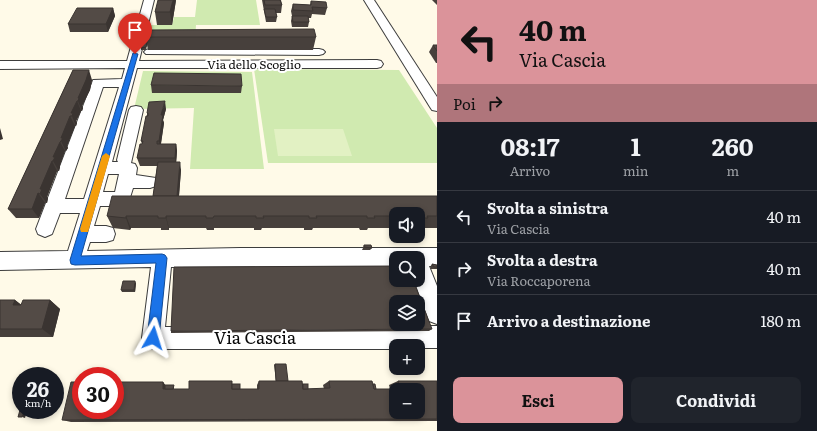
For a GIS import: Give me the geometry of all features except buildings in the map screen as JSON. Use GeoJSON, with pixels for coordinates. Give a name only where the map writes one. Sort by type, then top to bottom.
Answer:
{"type":"FeatureCollection","features":[{"type":"Feature","properties":{"kind":"street"},"geometry":{"type":"LineString","coordinates":[[75,260],[103,168],[149,0]]}},
{"type":"Feature","properties":{"kind":"street"},"geometry":{"type":"LineString","coordinates":[[369,0],[437,107]]}},
{"type":"Feature","properties":{"kind":"street"},"geometry":{"type":"LineString","coordinates":[[379,0],[428,72]]}},
{"type":"Feature","properties":{"kind":"street"},"geometry":{"type":"LineString","coordinates":[[150,52],[317,46],[324,64]]}},
{"type":"Feature","properties":{"kind":"street","name":"Via dello Scoglio"},"geometry":{"type":"LineString","coordinates":[[0,65],[376,64]]}},
{"type":"Feature","properties":{"kind":"street"},"geometry":{"type":"LineString","coordinates":[[44,228],[98,83],[127,83]]}},
{"type":"Feature","properties":{"kind":"street"},"geometry":{"type":"LineString","coordinates":[[108,148],[127,154],[136,110]]}},
{"type":"Feature","properties":{"kind":"street"},"geometry":{"type":"LineString","coordinates":[[52,206],[122,198],[129,168],[103,168]]}},
{"type":"Feature","properties":{"kind":"street"},"geometry":{"type":"LineString","coordinates":[[126,181],[150,182]]}},
{"type":"Feature","properties":{"kind":"street"},"geometry":{"type":"LineString","coordinates":[[83,234],[106,234]]}},
{"type":"Feature","properties":{"kind":"street"},"geometry":{"type":"LineString","coordinates":[[425,258],[437,257]]}},
{"type":"Feature","properties":{"kind":"street"},"geometry":{"type":"LineString","coordinates":[[0,261],[162,258],[389,259]]}},
{"type":"Feature","properties":{"kind":"street","name":"Via Cascia"},"geometry":{"type":"LineString","coordinates":[[162,258],[153,338],[437,337]]}},
{"type":"Feature","properties":{"kind":"street"},"geometry":{"type":"LineString","coordinates":[[425,281],[437,314]]}},
{"type":"Feature","properties":{"kind":"green space"},"geometry":{"type":"Polygon","coordinates":[[[197,0],[256,0],[260,25],[196,25],[195,41],[144,41],[149,25],[172,25],[174,17],[195,17],[197,0]]]}},
{"type":"Feature","properties":{"kind":"green space"},"geometry":{"type":"Polygon","coordinates":[[[254,69],[399,70],[437,128],[437,163],[268,163],[254,69]]]}},
{"type":"Feature","properties":{"kind":"green space"},"geometry":{"type":"Polygon","coordinates":[[[143,71],[252,72],[264,169],[190,169],[194,108],[134,109],[143,71]]]}},
{"type":"Feature","properties":{"kind":"green space"},"geometry":{"type":"Polygon","coordinates":[[[274,129],[343,129],[352,156],[278,156],[274,129]]]}},
{"type":"Feature","properties":{"kind":"slow traffic"},"geometry":{"type":"LineString","coordinates":[[84,229],[106,156]]}},
{"type":"Feature","properties":{"kind":"route"},"geometry":{"type":"LineString","coordinates":[[135,54],[75,260],[162,258],[153,338]]}}]}
